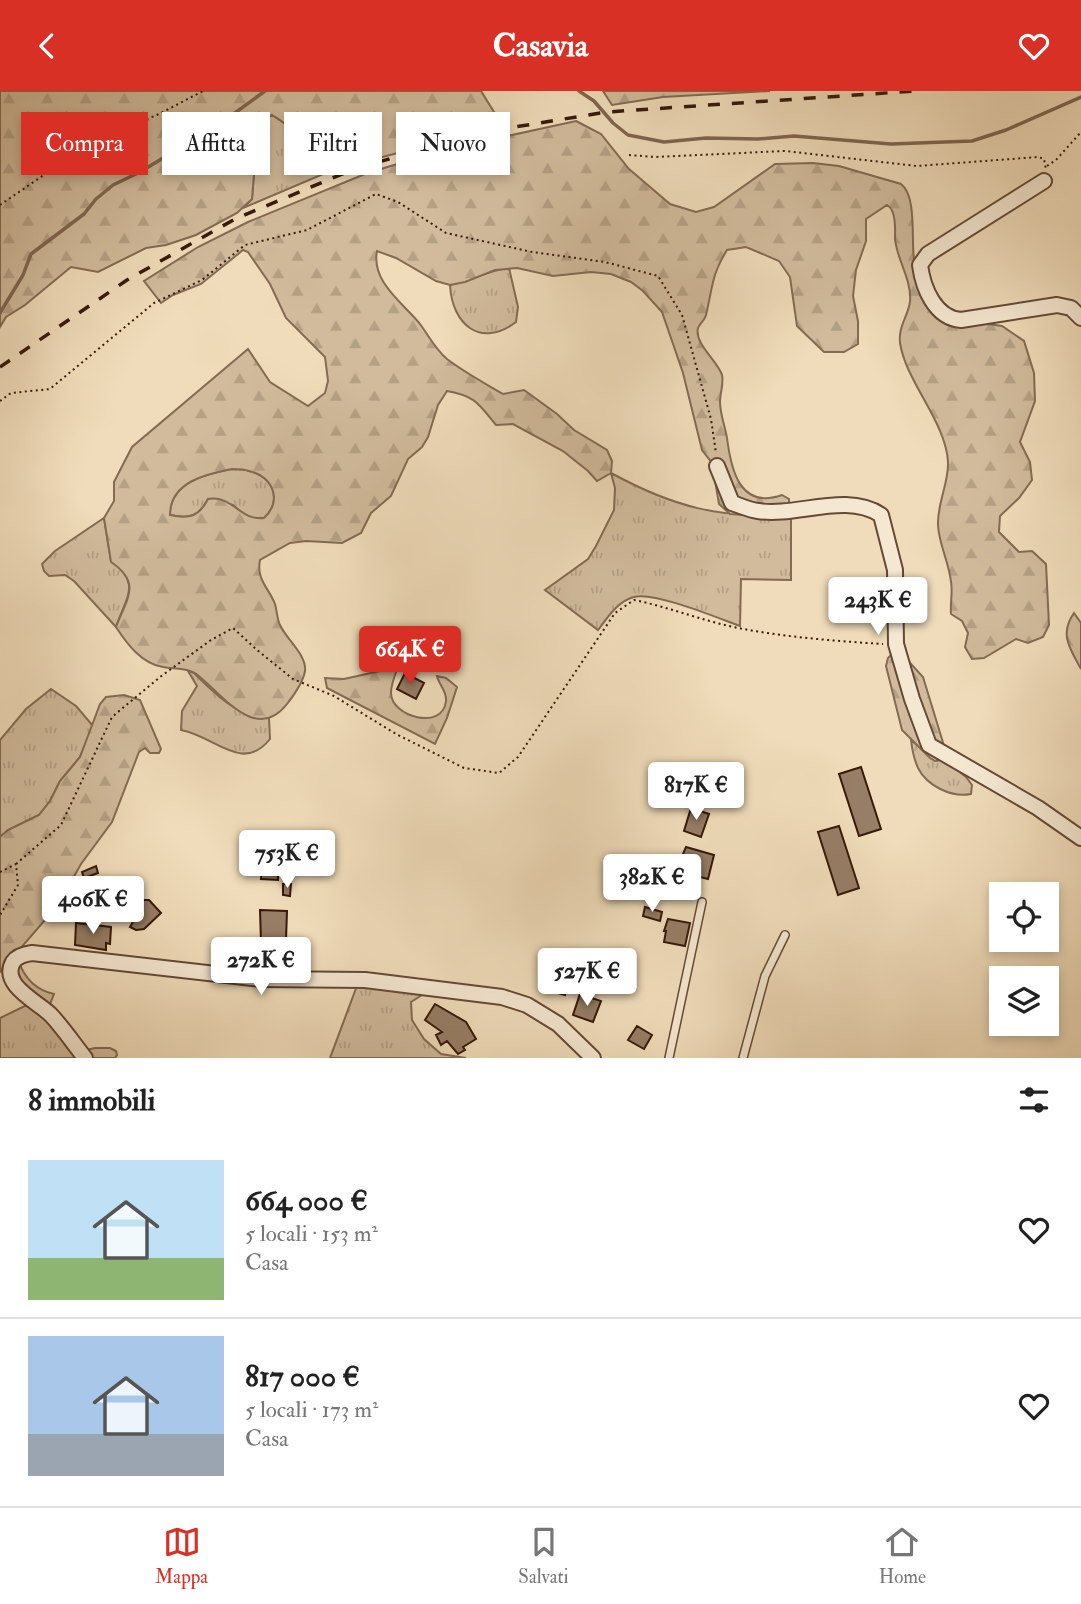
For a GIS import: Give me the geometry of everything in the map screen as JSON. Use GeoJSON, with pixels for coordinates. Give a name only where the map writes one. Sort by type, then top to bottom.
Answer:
{"type":"FeatureCollection","features":[{"type":"Feature","properties":{"kind":"street"},"geometry":{"type":"LineString","coordinates":[[1045,174],[928,254],[920,265],[922,279],[942,314],[952,319],[1057,306],[1070,308],[1081,318]]}},
{"type":"Feature","properties":{"kind":"street"},"geometry":{"type":"LineString","coordinates":[[717,466],[732,503],[760,511],[864,506],[881,515],[895,570],[896,645],[929,745],[1038,807],[1081,838]]}},
{"type":"Feature","properties":{"kind":"street"},"geometry":{"type":"LineString","coordinates":[[85,1058],[50,1014],[12,982],[9,971],[13,961],[24,954],[32,953],[270,980],[365,980],[502,997],[527,1005],[558,1024],[593,1058]]}},
{"type":"Feature","properties":{"kind":"lane"},"geometry":{"type":"LineString","coordinates":[[669,1058],[702,902]]}},
{"type":"Feature","properties":{"kind":"lane"},"geometry":{"type":"LineString","coordinates":[[743,1058],[765,976],[785,935]]}},
{"type":"Feature","properties":{"kind":"path"},"geometry":{"type":"LineString","coordinates":[[0,205],[89,144],[204,91]]}},
{"type":"Feature","properties":{"kind":"path"},"geometry":{"type":"LineString","coordinates":[[1045,174],[1081,132]]}},
{"type":"Feature","properties":{"kind":"path"},"geometry":{"type":"LineString","coordinates":[[629,155],[655,157],[785,151],[917,166],[1038,157],[1044,159],[1045,174]]}},
{"type":"Feature","properties":{"kind":"path"},"geometry":{"type":"LineString","coordinates":[[0,401],[11,393],[50,389],[154,303],[202,281],[245,244],[307,230],[376,194],[398,202],[446,233],[532,252],[605,262],[658,276],[682,315],[711,419],[717,466]]}},
{"type":"Feature","properties":{"kind":"path"},"geometry":{"type":"LineString","coordinates":[[0,872],[16,864],[61,825],[113,717],[160,677],[211,640],[233,628],[293,679],[334,697],[396,734],[464,768],[499,773],[517,757],[615,613],[634,600],[662,605],[737,628],[822,640],[896,645]]}},
{"type":"Feature","properties":{"kind":"path"},"geometry":{"type":"LineString","coordinates":[[0,915],[18,885],[16,864]]}},
{"type":"Feature","properties":{"kind":"green space"},"geometry":{"type":"Polygon","coordinates":[[[0,91],[481,91],[494,112],[396,112],[396,153],[382,157],[382,112],[284,112],[284,123],[270,116],[270,112],[162,112],[162,175],[254,175],[252,199],[237,213],[196,235],[166,245],[146,248],[98,272],[71,267],[6,317],[0,327],[0,91]]]}},
{"type":"Feature","properties":{"kind":"green space"},"geometry":{"type":"Polygon","coordinates":[[[603,91],[770,91],[663,97],[612,105],[603,91]]]}},
{"type":"Feature","properties":{"kind":"green space"},"geometry":{"type":"Polygon","coordinates":[[[270,116],[284,124],[284,175],[321,175],[243,208],[252,199],[254,175],[270,175],[270,116]]]}},
{"type":"Feature","properties":{"kind":"green space"},"geometry":{"type":"Polygon","coordinates":[[[576,121],[601,134],[629,169],[670,204],[696,212],[714,207],[775,164],[813,163],[839,166],[901,184],[909,198],[914,259],[928,301],[981,323],[1002,326],[1024,341],[1034,373],[1035,401],[1020,442],[1030,462],[1032,480],[1019,498],[1000,516],[999,532],[1019,552],[1032,551],[1046,564],[1049,625],[1043,637],[1028,643],[1016,639],[984,658],[972,659],[965,647],[968,633],[962,621],[951,614],[951,582],[938,525],[947,478],[946,447],[934,417],[910,372],[900,343],[900,332],[909,307],[910,294],[896,247],[894,216],[887,205],[866,219],[866,241],[856,270],[853,296],[858,321],[858,344],[844,352],[824,352],[797,326],[790,277],[779,261],[746,247],[727,250],[715,274],[706,315],[698,328],[699,340],[722,375],[721,411],[731,463],[740,484],[756,497],[782,495],[789,499],[789,504],[773,514],[730,514],[719,504],[712,463],[702,450],[683,373],[662,312],[631,282],[611,274],[591,272],[553,276],[517,268],[495,270],[450,285],[436,281],[396,258],[377,251],[376,262],[383,282],[443,355],[503,394],[524,390],[574,430],[607,450],[612,461],[611,473],[597,481],[563,451],[513,424],[496,425],[475,402],[464,395],[447,391],[438,405],[422,447],[408,459],[391,496],[371,513],[361,533],[342,543],[290,543],[260,560],[261,578],[275,604],[280,625],[300,653],[305,665],[298,689],[275,715],[263,719],[250,717],[238,711],[195,673],[155,665],[142,658],[116,627],[127,599],[129,584],[121,570],[111,562],[104,518],[114,501],[114,482],[132,447],[248,349],[270,382],[308,406],[325,393],[328,381],[325,357],[286,318],[270,284],[248,252],[243,250],[201,284],[161,303],[144,281],[198,247],[248,222],[363,175],[382,175],[382,169],[396,164],[396,175],[510,175],[510,135],[576,121]],[[245,470],[222,471],[191,481],[176,495],[170,515],[193,515],[201,510],[208,499],[217,499],[231,504],[248,516],[264,518],[273,504],[273,490],[264,478],[245,470]]]}},
{"type":"Feature","properties":{"kind":"green space"},"geometry":{"type":"Polygon","coordinates":[[[509,268],[518,307],[516,322],[491,333],[470,328],[456,311],[450,285],[509,268]]]}},
{"type":"Feature","properties":{"kind":"green space"},"geometry":{"type":"Polygon","coordinates":[[[232,469],[257,474],[264,478],[273,490],[273,504],[264,518],[248,518],[233,505],[208,499],[201,510],[193,515],[170,515],[171,504],[182,487],[201,477],[232,469]]]}},
{"type":"Feature","properties":{"kind":"green space"},"geometry":{"type":"Polygon","coordinates":[[[611,473],[654,494],[698,508],[743,514],[791,511],[791,580],[741,579],[740,626],[686,606],[643,596],[623,602],[598,630],[545,590],[588,559],[596,546],[614,510],[615,488],[611,473]]]}},
{"type":"Feature","properties":{"kind":"green space"},"geometry":{"type":"Polygon","coordinates":[[[104,518],[111,561],[121,569],[129,584],[127,599],[116,627],[74,581],[65,575],[49,576],[42,564],[55,551],[104,518]]]}},
{"type":"Feature","properties":{"kind":"green space"},"geometry":{"type":"Polygon","coordinates":[[[1074,613],[1081,623],[1081,669],[1070,648],[1067,635],[1067,628],[1074,613]]]}},
{"type":"Feature","properties":{"kind":"green space"},"geometry":{"type":"Polygon","coordinates":[[[894,652],[901,653],[923,677],[945,749],[944,759],[935,761],[930,758],[902,730],[886,666],[888,658],[894,652]]]}},
{"type":"Feature","properties":{"kind":"green space"},"geometry":{"type":"Polygon","coordinates":[[[398,667],[391,693],[399,709],[408,714],[427,718],[436,716],[443,710],[446,697],[437,676],[446,678],[457,687],[435,744],[327,688],[325,678],[344,679],[398,667]]]}},
{"type":"Feature","properties":{"kind":"green space"},"geometry":{"type":"Polygon","coordinates":[[[188,671],[194,673],[238,710],[269,718],[270,739],[260,749],[239,753],[181,730],[182,711],[197,686],[188,671]]]}},
{"type":"Feature","properties":{"kind":"green space"},"geometry":{"type":"Polygon","coordinates":[[[51,689],[76,706],[93,726],[80,757],[60,781],[39,815],[8,830],[0,837],[0,740],[26,709],[51,689]]]}},
{"type":"Feature","properties":{"kind":"green space"},"geometry":{"type":"Polygon","coordinates":[[[124,695],[140,700],[161,749],[159,753],[150,753],[145,748],[139,752],[112,822],[81,864],[58,905],[0,972],[0,837],[8,830],[39,815],[60,781],[80,757],[100,704],[106,697],[124,695]]]}},
{"type":"Feature","properties":{"kind":"green space"},"geometry":{"type":"Polygon","coordinates":[[[911,740],[936,761],[944,759],[966,777],[972,785],[971,794],[948,792],[927,780],[917,765],[911,740]]]}},
{"type":"Feature","properties":{"kind":"green space"},"geometry":{"type":"Polygon","coordinates":[[[19,962],[32,983],[54,994],[48,1009],[13,976],[19,962]]]}},
{"type":"Feature","properties":{"kind":"green space"},"geometry":{"type":"Polygon","coordinates":[[[358,983],[430,990],[411,1002],[412,1020],[424,1039],[441,1054],[466,1058],[330,1058],[358,983]]]}},
{"type":"Feature","properties":{"kind":"green space"},"geometry":{"type":"Polygon","coordinates":[[[31,1003],[81,1058],[0,1058],[0,1018],[31,1003]]]}},
{"type":"Feature","properties":{"kind":"green space"},"geometry":{"type":"Polygon","coordinates":[[[110,1048],[116,1051],[117,1055],[115,1058],[87,1058],[82,1051],[110,1048]]]}},
{"type":"Feature","properties":{"kind":"building"},"geometry":{"type":"Polygon","coordinates":[[[405,673],[424,683],[416,699],[397,689],[405,673]]]}},
{"type":"Feature","properties":{"kind":"building"},"geometry":{"type":"Polygon","coordinates":[[[861,767],[881,829],[859,836],[839,774],[861,767]]]}},
{"type":"Feature","properties":{"kind":"building"},"geometry":{"type":"Polygon","coordinates":[[[691,808],[709,814],[701,837],[684,831],[691,808]]]}},
{"type":"Feature","properties":{"kind":"building"},"geometry":{"type":"Polygon","coordinates":[[[839,826],[859,888],[838,895],[818,832],[839,826]]]}},
{"type":"Feature","properties":{"kind":"building"},"geometry":{"type":"Polygon","coordinates":[[[686,847],[714,855],[708,879],[680,872],[683,861],[680,861],[686,847]]]}},
{"type":"Feature","properties":{"kind":"building"},"geometry":{"type":"Polygon","coordinates":[[[262,859],[278,860],[278,880],[261,879],[262,859]]]}},
{"type":"Feature","properties":{"kind":"building"},"geometry":{"type":"Polygon","coordinates":[[[285,860],[294,861],[294,870],[284,870],[285,860]]]}},
{"type":"Feature","properties":{"kind":"building"},"geometry":{"type":"Polygon","coordinates":[[[96,866],[98,873],[84,878],[82,872],[96,866]]]}},
{"type":"Feature","properties":{"kind":"building"},"geometry":{"type":"Polygon","coordinates":[[[283,884],[291,884],[290,896],[283,895],[283,884]]]}},
{"type":"Feature","properties":{"kind":"building"},"geometry":{"type":"Polygon","coordinates":[[[134,900],[149,900],[161,913],[144,929],[136,930],[130,927],[134,920],[130,916],[135,910],[134,900]]]}},
{"type":"Feature","properties":{"kind":"building"},"geometry":{"type":"Polygon","coordinates":[[[645,907],[662,912],[660,921],[643,916],[645,907]]]}},
{"type":"Feature","properties":{"kind":"building"},"geometry":{"type":"Polygon","coordinates":[[[260,910],[287,911],[286,940],[261,943],[260,910]]]}},
{"type":"Feature","properties":{"kind":"building"},"geometry":{"type":"Polygon","coordinates":[[[668,919],[690,923],[685,946],[664,942],[668,919]]]}},
{"type":"Feature","properties":{"kind":"building"},"geometry":{"type":"Polygon","coordinates":[[[76,923],[111,927],[110,944],[106,943],[106,950],[75,945],[76,923]]]}},
{"type":"Feature","properties":{"kind":"building"},"geometry":{"type":"Polygon","coordinates":[[[561,982],[568,984],[565,995],[558,993],[561,982]]]}},
{"type":"Feature","properties":{"kind":"building"},"geometry":{"type":"Polygon","coordinates":[[[580,994],[601,1001],[593,1022],[573,1015],[580,994]]]}},
{"type":"Feature","properties":{"kind":"building"},"geometry":{"type":"Polygon","coordinates":[[[435,1004],[466,1022],[476,1039],[463,1047],[465,1050],[458,1054],[447,1041],[441,1045],[436,1035],[442,1032],[425,1020],[435,1004]]]}},
{"type":"Feature","properties":{"kind":"building"},"geometry":{"type":"Polygon","coordinates":[[[637,1026],[652,1035],[644,1049],[628,1040],[637,1026]]]}},
{"type":"Feature","properties":{"kind":"waterway"},"geometry":{"type":"LineString","coordinates":[[0,313],[23,275],[31,254],[84,214],[96,199],[113,185],[140,172],[221,123],[265,91]]}},
{"type":"Feature","properties":{"kind":"waterway"},"geometry":{"type":"LineString","coordinates":[[579,91],[594,101],[613,123],[628,135],[664,142],[794,136],[891,144],[972,141],[1006,130],[1081,97]]}},
{"type":"Feature","properties":{"kind":"railway"},"geometry":{"type":"LineString","coordinates":[[0,367],[127,280],[235,219],[354,169],[484,132],[607,112],[915,91]]}}]}
